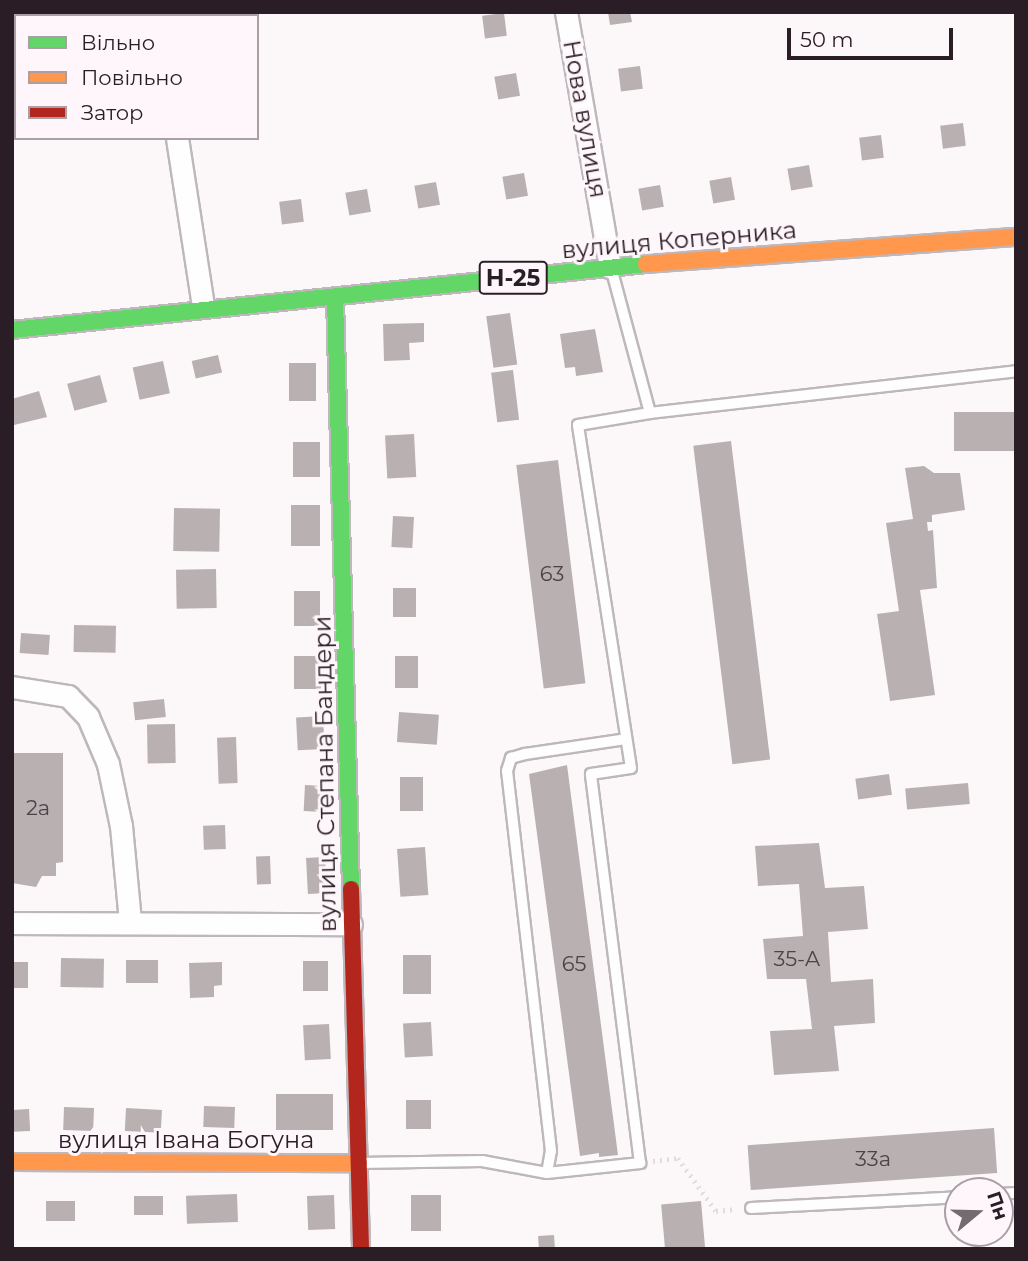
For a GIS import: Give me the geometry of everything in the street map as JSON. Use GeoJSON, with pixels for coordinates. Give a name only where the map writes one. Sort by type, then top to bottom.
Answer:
{"type":"FeatureCollection","features":[{"type":"Feature","properties":{"kind":"street","name":"Нова вулиця"},"geometry":{"type":"LineString","coordinates":[[566,12],[610,267]]}},
{"type":"Feature","properties":{"kind":"street"},"geometry":{"type":"LineString","coordinates":[[177,140],[204,306]]}},
{"type":"Feature","properties":{"kind":"street","name":"вулиця Коперника"},"geometry":{"type":"LineString","coordinates":[[12,330],[204,306],[335,298],[610,267],[1016,237]]}},
{"type":"Feature","properties":{"kind":"street","name":"вулиця Степана Бандери"},"geometry":{"type":"LineString","coordinates":[[335,298],[361,1249]]}},
{"type":"Feature","properties":{"kind":"street"},"geometry":{"type":"LineString","coordinates":[[12,687],[68,696],[88,717],[108,764],[121,826],[130,922]]}},
{"type":"Feature","properties":{"kind":"street"},"geometry":{"type":"LineString","coordinates":[[12,923],[351,924]]}},
{"type":"Feature","properties":{"kind":"street","name":"вулиця Івана Богуна"},"geometry":{"type":"LineString","coordinates":[[12,1162],[359,1163]]}},
{"type":"Feature","properties":{"kind":"lane"},"geometry":{"type":"LineString","coordinates":[[610,267],[650,413]]}},
{"type":"Feature","properties":{"kind":"lane"},"geometry":{"type":"LineString","coordinates":[[359,1163],[482,1161],[547,1173],[640,1163],[591,774],[631,768],[578,425],[650,413],[1016,371]]}},
{"type":"Feature","properties":{"kind":"lane"},"geometry":{"type":"LineString","coordinates":[[547,1173],[551,1151],[507,771],[511,758],[525,754],[626,739]]}},
{"type":"Feature","properties":{"kind":"lane"},"geometry":{"type":"LineString","coordinates":[[751,1208],[944,1198]]}},
{"type":"Feature","properties":{"kind":"path"},"geometry":{"type":"LineString","coordinates":[[640,1163],[678,1158],[716,1211],[751,1208]]}},
{"type":"Feature","properties":{"kind":"building"},"geometry":{"type":"Polygon","coordinates":[[[608,12],[630,12],[632,22],[610,25],[608,12]]]}},
{"type":"Feature","properties":{"kind":"building"},"geometry":{"type":"Polygon","coordinates":[[[504,13],[507,36],[485,39],[482,16],[504,13]]]}},
{"type":"Feature","properties":{"kind":"building"},"geometry":{"type":"Polygon","coordinates":[[[640,66],[643,89],[621,92],[618,69],[640,66]]]}},
{"type":"Feature","properties":{"kind":"building"},"geometry":{"type":"Polygon","coordinates":[[[516,73],[520,96],[498,99],[494,77],[516,73]]]}},
{"type":"Feature","properties":{"kind":"building"},"geometry":{"type":"Polygon","coordinates":[[[963,123],[966,146],[943,149],[940,126],[963,123]]]}},
{"type":"Feature","properties":{"kind":"building"},"geometry":{"type":"Polygon","coordinates":[[[881,135],[884,158],[862,161],[859,138],[881,135]]]}},
{"type":"Feature","properties":{"kind":"building"},"geometry":{"type":"Polygon","coordinates":[[[809,165],[813,187],[791,190],[787,169],[809,165]]]}},
{"type":"Feature","properties":{"kind":"building"},"geometry":{"type":"Polygon","coordinates":[[[524,173],[528,196],[506,199],[502,177],[524,173]]]}},
{"type":"Feature","properties":{"kind":"building"},"geometry":{"type":"Polygon","coordinates":[[[731,177],[735,200],[713,203],[709,181],[731,177]]]}},
{"type":"Feature","properties":{"kind":"building"},"geometry":{"type":"Polygon","coordinates":[[[436,182],[440,205],[418,208],[414,186],[436,182]]]}},
{"type":"Feature","properties":{"kind":"building"},"geometry":{"type":"Polygon","coordinates":[[[660,185],[664,207],[642,210],[638,189],[660,185]]]}},
{"type":"Feature","properties":{"kind":"building"},"geometry":{"type":"Polygon","coordinates":[[[367,189],[371,212],[349,215],[345,193],[367,189]]]}},
{"type":"Feature","properties":{"kind":"building"},"geometry":{"type":"Polygon","coordinates":[[[301,199],[304,222],[282,225],[279,202],[301,199]]]}},
{"type":"Feature","properties":{"kind":"building"},"geometry":{"type":"Polygon","coordinates":[[[510,313],[517,364],[493,368],[486,316],[510,313]]]}},
{"type":"Feature","properties":{"kind":"building"},"geometry":{"type":"Polygon","coordinates":[[[424,323],[424,342],[409,343],[410,360],[384,361],[383,324],[424,323]]]}},
{"type":"Feature","properties":{"kind":"building"},"geometry":{"type":"Polygon","coordinates":[[[595,329],[603,372],[576,376],[575,367],[565,368],[560,334],[595,329]]]}},
{"type":"Feature","properties":{"kind":"building"},"geometry":{"type":"Polygon","coordinates":[[[218,355],[222,373],[196,379],[192,361],[218,355]]]}},
{"type":"Feature","properties":{"kind":"building"},"geometry":{"type":"Polygon","coordinates":[[[163,361],[170,393],[140,400],[133,367],[163,361]]]}},
{"type":"Feature","properties":{"kind":"building"},"geometry":{"type":"Polygon","coordinates":[[[289,363],[316,363],[316,401],[289,401],[289,363]]]}},
{"type":"Feature","properties":{"kind":"building"},"geometry":{"type":"Polygon","coordinates":[[[513,370],[519,420],[497,422],[491,373],[513,370]]]}},
{"type":"Feature","properties":{"kind":"building"},"geometry":{"type":"Polygon","coordinates":[[[100,375],[107,402],[74,411],[67,384],[100,375]]]}},
{"type":"Feature","properties":{"kind":"building"},"geometry":{"type":"Polygon","coordinates":[[[39,391],[47,417],[14,425],[12,399],[39,391]]]}},
{"type":"Feature","properties":{"kind":"building"},"geometry":{"type":"Polygon","coordinates":[[[954,412],[1016,412],[1016,451],[954,451],[954,412]]]}},
{"type":"Feature","properties":{"kind":"building"},"geometry":{"type":"Polygon","coordinates":[[[414,434],[416,477],[387,478],[385,436],[414,434]]]}},
{"type":"Feature","properties":{"kind":"building"},"geometry":{"type":"Polygon","coordinates":[[[731,441],[770,760],[732,764],[693,446],[731,441]]]}},
{"type":"Feature","properties":{"kind":"building"},"geometry":{"type":"Polygon","coordinates":[[[293,442],[320,442],[320,477],[293,477],[293,442]]]}},
{"type":"Feature","properties":{"kind":"building"},"geometry":{"type":"Polygon","coordinates":[[[558,460],[585,683],[544,688],[516,465],[558,460]]]}},
{"type":"Feature","properties":{"kind":"building"},"geometry":{"type":"Polygon","coordinates":[[[924,466],[934,473],[960,473],[965,510],[932,515],[932,522],[927,522],[928,531],[933,530],[937,588],[920,590],[935,695],[890,701],[877,614],[899,611],[886,523],[913,519],[905,468],[924,466]]]}},
{"type":"Feature","properties":{"kind":"building"},"geometry":{"type":"Polygon","coordinates":[[[291,505],[320,505],[320,546],[291,546],[291,505]]]}},
{"type":"Feature","properties":{"kind":"building"},"geometry":{"type":"Polygon","coordinates":[[[174,508],[220,509],[219,552],[173,551],[174,508]]]}},
{"type":"Feature","properties":{"kind":"building"},"geometry":{"type":"Polygon","coordinates":[[[393,516],[414,517],[412,548],[391,547],[393,516]]]}},
{"type":"Feature","properties":{"kind":"building"},"geometry":{"type":"Polygon","coordinates":[[[216,569],[217,608],[177,609],[176,570],[216,569]]]}},
{"type":"Feature","properties":{"kind":"building"},"geometry":{"type":"Polygon","coordinates":[[[393,588],[416,588],[416,617],[393,617],[393,588]]]}},
{"type":"Feature","properties":{"kind":"building"},"geometry":{"type":"Polygon","coordinates":[[[294,591],[320,591],[320,626],[294,626],[294,591]]]}},
{"type":"Feature","properties":{"kind":"building"},"geometry":{"type":"Polygon","coordinates":[[[74,625],[116,626],[116,653],[74,652],[74,625]]]}},
{"type":"Feature","properties":{"kind":"building"},"geometry":{"type":"Polygon","coordinates":[[[21,633],[50,635],[49,655],[20,653],[21,633]]]}},
{"type":"Feature","properties":{"kind":"building"},"geometry":{"type":"Polygon","coordinates":[[[294,656],[321,656],[321,689],[294,689],[294,656]]]}},
{"type":"Feature","properties":{"kind":"building"},"geometry":{"type":"Polygon","coordinates":[[[395,656],[418,656],[418,688],[395,688],[395,656]]]}},
{"type":"Feature","properties":{"kind":"building"},"geometry":{"type":"Polygon","coordinates":[[[164,699],[166,717],[135,720],[133,702],[164,699]]]}},
{"type":"Feature","properties":{"kind":"building"},"geometry":{"type":"Polygon","coordinates":[[[399,712],[439,715],[437,745],[397,742],[399,712]]]}},
{"type":"Feature","properties":{"kind":"building"},"geometry":{"type":"Polygon","coordinates":[[[323,716],[325,749],[298,750],[296,717],[323,716]]]}},
{"type":"Feature","properties":{"kind":"building"},"geometry":{"type":"Polygon","coordinates":[[[147,724],[175,724],[176,763],[148,763],[147,724]]]}},
{"type":"Feature","properties":{"kind":"building"},"geometry":{"type":"Polygon","coordinates":[[[236,737],[238,783],[219,784],[217,738],[236,737]]]}},
{"type":"Feature","properties":{"kind":"building"},"geometry":{"type":"Polygon","coordinates":[[[12,753],[63,753],[63,862],[56,863],[56,876],[42,876],[36,887],[12,883],[12,753]]]}},
{"type":"Feature","properties":{"kind":"building"},"geometry":{"type":"Polygon","coordinates":[[[567,765],[618,1155],[599,1157],[599,1153],[580,1156],[529,774],[567,765]]]}},
{"type":"Feature","properties":{"kind":"building"},"geometry":{"type":"Polygon","coordinates":[[[889,774],[892,795],[858,800],[855,779],[889,774]]]}},
{"type":"Feature","properties":{"kind":"building"},"geometry":{"type":"Polygon","coordinates":[[[400,777],[423,777],[423,811],[400,811],[400,777]]]}},
{"type":"Feature","properties":{"kind":"building"},"geometry":{"type":"Polygon","coordinates":[[[968,783],[970,804],[907,809],[905,788],[968,783]]]}},
{"type":"Feature","properties":{"kind":"building"},"geometry":{"type":"Polygon","coordinates":[[[305,785],[324,786],[323,812],[304,811],[305,785]]]}},
{"type":"Feature","properties":{"kind":"building"},"geometry":{"type":"Polygon","coordinates":[[[225,825],[226,849],[204,850],[203,826],[225,825]]]}},
{"type":"Feature","properties":{"kind":"building"},"geometry":{"type":"Polygon","coordinates":[[[819,843],[825,888],[864,886],[868,929],[828,932],[831,982],[873,979],[875,1023],[834,1026],[839,1071],[774,1075],[770,1031],[812,1029],[806,979],[767,979],[763,939],[803,936],[799,884],[758,886],[755,846],[819,843]]]}},
{"type":"Feature","properties":{"kind":"building"},"geometry":{"type":"Polygon","coordinates":[[[425,847],[428,895],[400,897],[397,849],[425,847]]]}},
{"type":"Feature","properties":{"kind":"building"},"geometry":{"type":"Polygon","coordinates":[[[256,856],[270,856],[271,884],[257,884],[256,856]]]}},
{"type":"Feature","properties":{"kind":"building"},"geometry":{"type":"Polygon","coordinates":[[[325,857],[327,893],[308,894],[306,858],[325,857]]]}},
{"type":"Feature","properties":{"kind":"building"},"geometry":{"type":"Polygon","coordinates":[[[403,955],[431,955],[431,994],[403,994],[403,955]]]}},
{"type":"Feature","properties":{"kind":"building"},"geometry":{"type":"Polygon","coordinates":[[[61,958],[104,959],[103,988],[60,987],[61,958]]]}},
{"type":"Feature","properties":{"kind":"building"},"geometry":{"type":"Polygon","coordinates":[[[126,960],[158,960],[158,983],[126,983],[126,960]]]}},
{"type":"Feature","properties":{"kind":"building"},"geometry":{"type":"Polygon","coordinates":[[[303,961],[328,961],[328,991],[303,991],[303,961]]]}},
{"type":"Feature","properties":{"kind":"building"},"geometry":{"type":"Polygon","coordinates":[[[12,962],[28,962],[28,988],[12,988],[12,962]]]}},
{"type":"Feature","properties":{"kind":"building"},"geometry":{"type":"Polygon","coordinates":[[[222,962],[222,985],[214,986],[214,997],[190,998],[189,963],[222,962]]]}},
{"type":"Feature","properties":{"kind":"building"},"geometry":{"type":"Polygon","coordinates":[[[431,1022],[433,1056],[405,1057],[403,1023],[431,1022]]]}},
{"type":"Feature","properties":{"kind":"building"},"geometry":{"type":"Polygon","coordinates":[[[329,1024],[331,1059],[305,1060],[303,1025],[329,1024]]]}},
{"type":"Feature","properties":{"kind":"building"},"geometry":{"type":"Polygon","coordinates":[[[276,1094],[333,1094],[333,1130],[276,1130],[276,1094]]]}},
{"type":"Feature","properties":{"kind":"building"},"geometry":{"type":"Polygon","coordinates":[[[406,1100],[431,1100],[431,1129],[406,1129],[406,1100]]]}},
{"type":"Feature","properties":{"kind":"building"},"geometry":{"type":"Polygon","coordinates":[[[204,1106],[235,1107],[234,1128],[203,1127],[204,1106]]]}},
{"type":"Feature","properties":{"kind":"building"},"geometry":{"type":"Polygon","coordinates":[[[64,1107],[94,1108],[93,1131],[63,1130],[64,1107]]]}},
{"type":"Feature","properties":{"kind":"building"},"geometry":{"type":"Polygon","coordinates":[[[126,1108],[162,1110],[161,1133],[125,1131],[126,1108]]]}},
{"type":"Feature","properties":{"kind":"building"},"geometry":{"type":"Polygon","coordinates":[[[29,1109],[30,1131],[13,1132],[12,1110],[29,1109]]]}},
{"type":"Feature","properties":{"kind":"building"},"geometry":{"type":"Polygon","coordinates":[[[994,1128],[997,1173],[751,1190],[748,1145],[994,1128]]]}},
{"type":"Feature","properties":{"kind":"building"},"geometry":{"type":"Polygon","coordinates":[[[237,1194],[238,1222],[187,1224],[186,1196],[237,1194]]]}},
{"type":"Feature","properties":{"kind":"building"},"geometry":{"type":"Polygon","coordinates":[[[334,1195],[335,1229],[308,1230],[307,1196],[334,1195]]]}},
{"type":"Feature","properties":{"kind":"building"},"geometry":{"type":"Polygon","coordinates":[[[411,1195],[441,1195],[441,1231],[411,1231],[411,1195]]]}},
{"type":"Feature","properties":{"kind":"building"},"geometry":{"type":"Polygon","coordinates":[[[134,1196],[163,1196],[163,1215],[134,1215],[134,1196]]]}},
{"type":"Feature","properties":{"kind":"building"},"geometry":{"type":"Polygon","coordinates":[[[46,1201],[75,1201],[75,1221],[46,1221],[46,1201]]]}},
{"type":"Feature","properties":{"kind":"building"},"geometry":{"type":"Polygon","coordinates":[[[701,1201],[705,1249],[665,1249],[661,1204],[701,1201]]]}},
{"type":"Feature","properties":{"kind":"building"},"geometry":{"type":"Polygon","coordinates":[[[554,1235],[555,1249],[539,1249],[538,1236],[554,1235]]]}},
{"type":"Feature","properties":{"kind":"traffic: fast"},"geometry":{"type":"LineString","coordinates":[[12,330],[646,264]]}},
{"type":"Feature","properties":{"kind":"traffic: fast"},"geometry":{"type":"LineString","coordinates":[[335,298],[351,889]]}},
{"type":"Feature","properties":{"kind":"traffic: slow"},"geometry":{"type":"LineString","coordinates":[[646,264],[1016,237]]}},
{"type":"Feature","properties":{"kind":"traffic: slow"},"geometry":{"type":"LineString","coordinates":[[12,1162],[359,1163]]}},
{"type":"Feature","properties":{"kind":"traffic: jam"},"geometry":{"type":"LineString","coordinates":[[351,889],[361,1249]]}}]}
